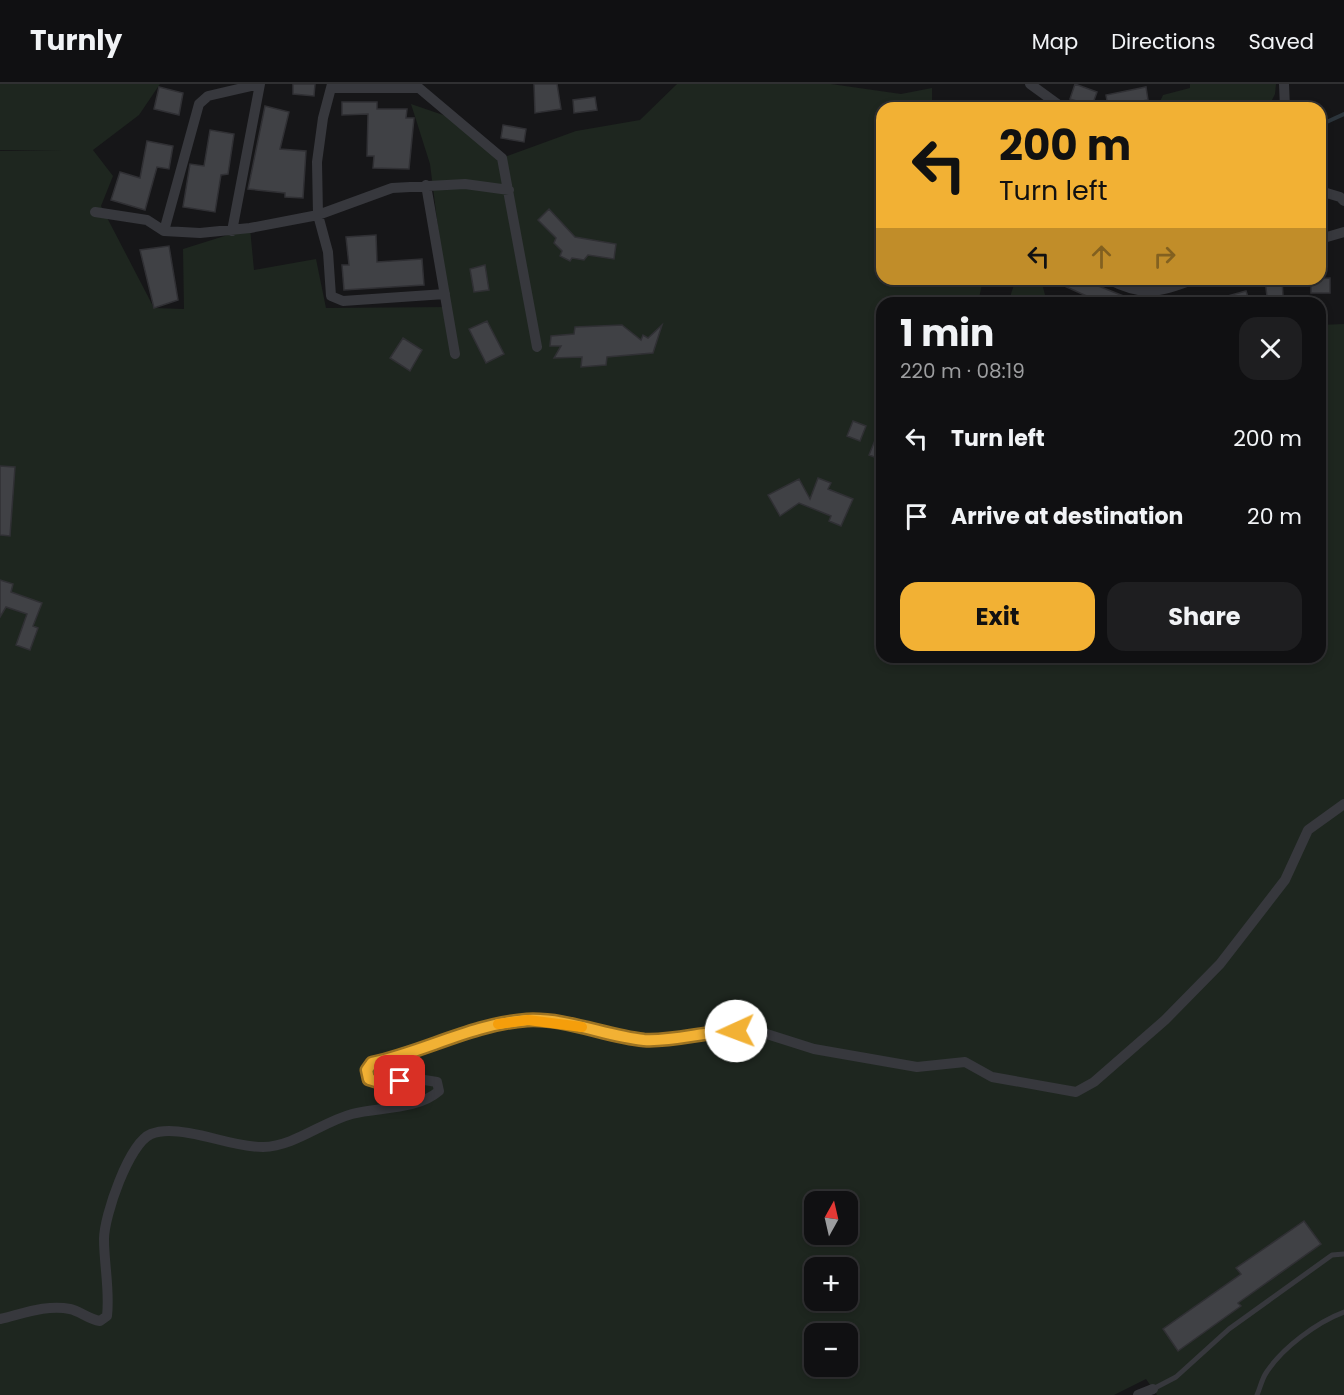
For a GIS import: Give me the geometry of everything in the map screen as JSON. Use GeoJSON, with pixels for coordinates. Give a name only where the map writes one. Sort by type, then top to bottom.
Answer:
{"type":"FeatureCollection","features":[{"type":"Feature","properties":{"kind":"street"},"geometry":{"type":"LineString","coordinates":[[164,231],[199,104],[208,96],[260,84],[232,231]]}},
{"type":"Feature","properties":{"kind":"street"},"geometry":{"type":"LineString","coordinates":[[1030,84],[1055,102]]}},
{"type":"Feature","properties":{"kind":"street"},"geometry":{"type":"LineString","coordinates":[[1284,84],[1285,102]]}},
{"type":"Feature","properties":{"kind":"street"},"geometry":{"type":"LineString","coordinates":[[446,294],[343,301],[331,296],[328,252],[318,215],[317,162],[323,118],[332,86],[419,86],[502,158],[537,346]]}},
{"type":"Feature","properties":{"kind":"street"},"geometry":{"type":"LineString","coordinates":[[95,212],[147,220],[164,231],[232,231],[318,215],[392,188],[465,184],[509,190]]}},
{"type":"Feature","properties":{"kind":"street"},"geometry":{"type":"LineString","coordinates":[[426,185],[455,354]]}},
{"type":"Feature","properties":{"kind":"street"},"geometry":{"type":"LineString","coordinates":[[1326,193],[1340,197],[1344,201]]}},
{"type":"Feature","properties":{"kind":"street"},"geometry":{"type":"LineString","coordinates":[[1326,237],[1344,232]]}},
{"type":"Feature","properties":{"kind":"street"},"geometry":{"type":"LineString","coordinates":[[1120,285],[1132,291],[1153,291],[1174,285]]}},
{"type":"Feature","properties":{"kind":"street"},"geometry":{"type":"LineString","coordinates":[[0,1319],[53,1307],[72,1309],[88,1319],[100,1321],[107,1316],[109,1299],[104,1238],[110,1203],[138,1145],[150,1134],[168,1131],[192,1133],[242,1145],[264,1147],[291,1141],[333,1119],[369,1109],[418,1103],[439,1091],[437,1082],[418,1078],[382,1083],[369,1079],[367,1070],[372,1063],[400,1057],[464,1033],[496,1025],[528,1020],[578,1025],[610,1036],[648,1040],[715,1031],[757,1031],[814,1049],[917,1067],[965,1062],[992,1077],[1076,1092],[1094,1082],[1165,1020],[1220,964],[1285,880],[1308,830],[1344,804]]}},
{"type":"Feature","properties":{"kind":"street"},"geometry":{"type":"LineString","coordinates":[[1138,1395],[1153,1389]]}},
{"type":"Feature","properties":{"kind":"lane"},"geometry":{"type":"LineString","coordinates":[[1153,1389],[1176,1377],[1229,1329],[1332,1256],[1344,1254]]}},
{"type":"Feature","properties":{"kind":"lane"},"geometry":{"type":"LineString","coordinates":[[1257,1395],[1265,1373],[1304,1334],[1327,1318],[1344,1312]]}},
{"type":"Feature","properties":{"kind":"shaded area"},"geometry":{"type":"Polygon","coordinates":[[[0,84],[160,84],[139,115],[93,150],[113,176],[101,206],[154,308],[184,309],[183,249],[250,228],[254,270],[316,259],[326,308],[448,307],[430,164],[411,104],[446,116],[502,158],[576,131],[640,120],[677,84],[831,84],[901,94],[932,88],[932,102],[876,102],[876,285],[982,285],[979,297],[876,297],[876,663],[1326,663],[1326,325],[1344,324],[1344,1395],[1157,1395],[1146,1379],[1114,1395],[0,1395],[0,151],[61,150],[0,150],[0,84]]]}},
{"type":"Feature","properties":{"kind":"shaded area"},"geometry":{"type":"Polygon","coordinates":[[[1190,84],[1276,84],[1271,102],[1160,102],[1163,95],[1190,88],[1190,84]]]}},
{"type":"Feature","properties":{"kind":"shaded area"},"geometry":{"type":"Polygon","coordinates":[[[1014,285],[1043,287],[1046,297],[1010,297],[1014,285]]]}},
{"type":"Feature","properties":{"kind":"building"},"geometry":{"type":"Polygon","coordinates":[[[293,84],[315,84],[314,96],[293,94],[293,84]]]}},
{"type":"Feature","properties":{"kind":"building"},"geometry":{"type":"Polygon","coordinates":[[[534,84],[557,84],[561,109],[535,113],[534,84]]]}},
{"type":"Feature","properties":{"kind":"building"},"geometry":{"type":"Polygon","coordinates":[[[1075,84],[1097,92],[1093,102],[1070,99],[1075,84]]]}},
{"type":"Feature","properties":{"kind":"building"},"geometry":{"type":"Polygon","coordinates":[[[159,87],[183,93],[179,115],[154,109],[159,87]]]}},
{"type":"Feature","properties":{"kind":"building"},"geometry":{"type":"Polygon","coordinates":[[[1146,87],[1148,100],[1107,102],[1106,95],[1146,87]]]}},
{"type":"Feature","properties":{"kind":"building"},"geometry":{"type":"Polygon","coordinates":[[[595,97],[597,110],[574,113],[573,100],[595,97]]]}},
{"type":"Feature","properties":{"kind":"building"},"geometry":{"type":"Polygon","coordinates":[[[342,102],[377,102],[377,109],[407,109],[406,118],[414,118],[409,169],[373,168],[374,156],[367,156],[368,114],[342,115],[342,102]]]}},
{"type":"Feature","properties":{"kind":"building"},"geometry":{"type":"Polygon","coordinates":[[[265,106],[289,112],[280,149],[306,151],[303,198],[285,197],[285,193],[248,189],[265,106]]]}},
{"type":"Feature","properties":{"kind":"building"},"geometry":{"type":"Polygon","coordinates":[[[503,125],[526,129],[524,142],[501,138],[503,125]]]}},
{"type":"Feature","properties":{"kind":"building"},"geometry":{"type":"Polygon","coordinates":[[[210,130],[234,134],[228,174],[221,175],[215,212],[183,207],[190,164],[204,166],[210,130]]]}},
{"type":"Feature","properties":{"kind":"building"},"geometry":{"type":"Polygon","coordinates":[[[147,141],[173,146],[169,169],[157,167],[145,210],[111,200],[120,172],[140,178],[147,141]]]}},
{"type":"Feature","properties":{"kind":"building"},"geometry":{"type":"Polygon","coordinates":[[[549,209],[575,237],[616,244],[614,259],[588,255],[584,260],[572,258],[570,261],[560,256],[562,251],[554,243],[556,238],[538,220],[549,209]]]}},
{"type":"Feature","properties":{"kind":"building"},"geometry":{"type":"Polygon","coordinates":[[[376,235],[377,262],[422,259],[424,285],[344,290],[342,265],[349,265],[346,237],[376,235]]]}},
{"type":"Feature","properties":{"kind":"building"},"geometry":{"type":"Polygon","coordinates":[[[169,246],[178,300],[154,308],[140,250],[169,246]]]}},
{"type":"Feature","properties":{"kind":"building"},"geometry":{"type":"Polygon","coordinates":[[[485,265],[489,290],[474,292],[470,269],[485,265]]]}},
{"type":"Feature","properties":{"kind":"building"},"geometry":{"type":"Polygon","coordinates":[[[1326,278],[1330,278],[1330,293],[1311,293],[1311,285],[1326,285],[1326,278]]]}},
{"type":"Feature","properties":{"kind":"building"},"geometry":{"type":"Polygon","coordinates":[[[1062,285],[1096,285],[1126,297],[1089,297],[1062,285]]]}},
{"type":"Feature","properties":{"kind":"building"},"geometry":{"type":"Polygon","coordinates":[[[1266,285],[1282,285],[1283,296],[1267,297],[1266,285]]]}},
{"type":"Feature","properties":{"kind":"building"},"geometry":{"type":"Polygon","coordinates":[[[1246,291],[1248,297],[1224,297],[1246,291]]]}},
{"type":"Feature","properties":{"kind":"building"},"geometry":{"type":"Polygon","coordinates":[[[487,321],[504,354],[486,363],[469,329],[487,321]]]}},
{"type":"Feature","properties":{"kind":"building"},"geometry":{"type":"Polygon","coordinates":[[[622,325],[641,340],[643,335],[648,338],[662,325],[653,353],[607,357],[606,365],[581,367],[582,357],[554,358],[561,346],[550,346],[551,336],[574,334],[575,327],[622,325]]]}},
{"type":"Feature","properties":{"kind":"building"},"geometry":{"type":"Polygon","coordinates":[[[403,338],[422,350],[410,371],[390,358],[403,338]]]}},
{"type":"Feature","properties":{"kind":"building"},"geometry":{"type":"Polygon","coordinates":[[[853,421],[866,426],[860,441],[847,436],[853,421]]]}},
{"type":"Feature","properties":{"kind":"building"},"geometry":{"type":"Polygon","coordinates":[[[876,438],[876,458],[869,455],[876,438]]]}},
{"type":"Feature","properties":{"kind":"building"},"geometry":{"type":"Polygon","coordinates":[[[0,466],[15,467],[10,536],[0,535],[0,466]]]}},
{"type":"Feature","properties":{"kind":"building"},"geometry":{"type":"Polygon","coordinates":[[[818,478],[831,483],[828,489],[853,499],[841,526],[829,521],[831,516],[799,503],[780,516],[768,495],[799,479],[810,499],[818,478]]]}},
{"type":"Feature","properties":{"kind":"building"},"geometry":{"type":"Polygon","coordinates":[[[0,580],[13,584],[11,592],[42,603],[33,626],[38,628],[30,650],[16,645],[27,614],[6,607],[0,617],[0,580]]]}},
{"type":"Feature","properties":{"kind":"building"},"geometry":{"type":"Polygon","coordinates":[[[1304,1221],[1321,1244],[1238,1303],[1241,1306],[1178,1351],[1163,1329],[1241,1274],[1236,1268],[1304,1221]]]}},
{"type":"Feature","properties":{"kind":"waterway"},"geometry":{"type":"LineString","coordinates":[[1326,122],[1344,114]]}},
{"type":"Feature","properties":{"kind":"slow traffic"},"geometry":{"type":"LineString","coordinates":[[498,1024],[528,1020],[582,1027]]}},
{"type":"Feature","properties":{"kind":"route"},"geometry":{"type":"LineString","coordinates":[[400,1081],[382,1083],[369,1079],[367,1070],[372,1063],[400,1057],[464,1033],[528,1020],[578,1025],[610,1036],[648,1040],[715,1031],[736,1031]]}}]}
